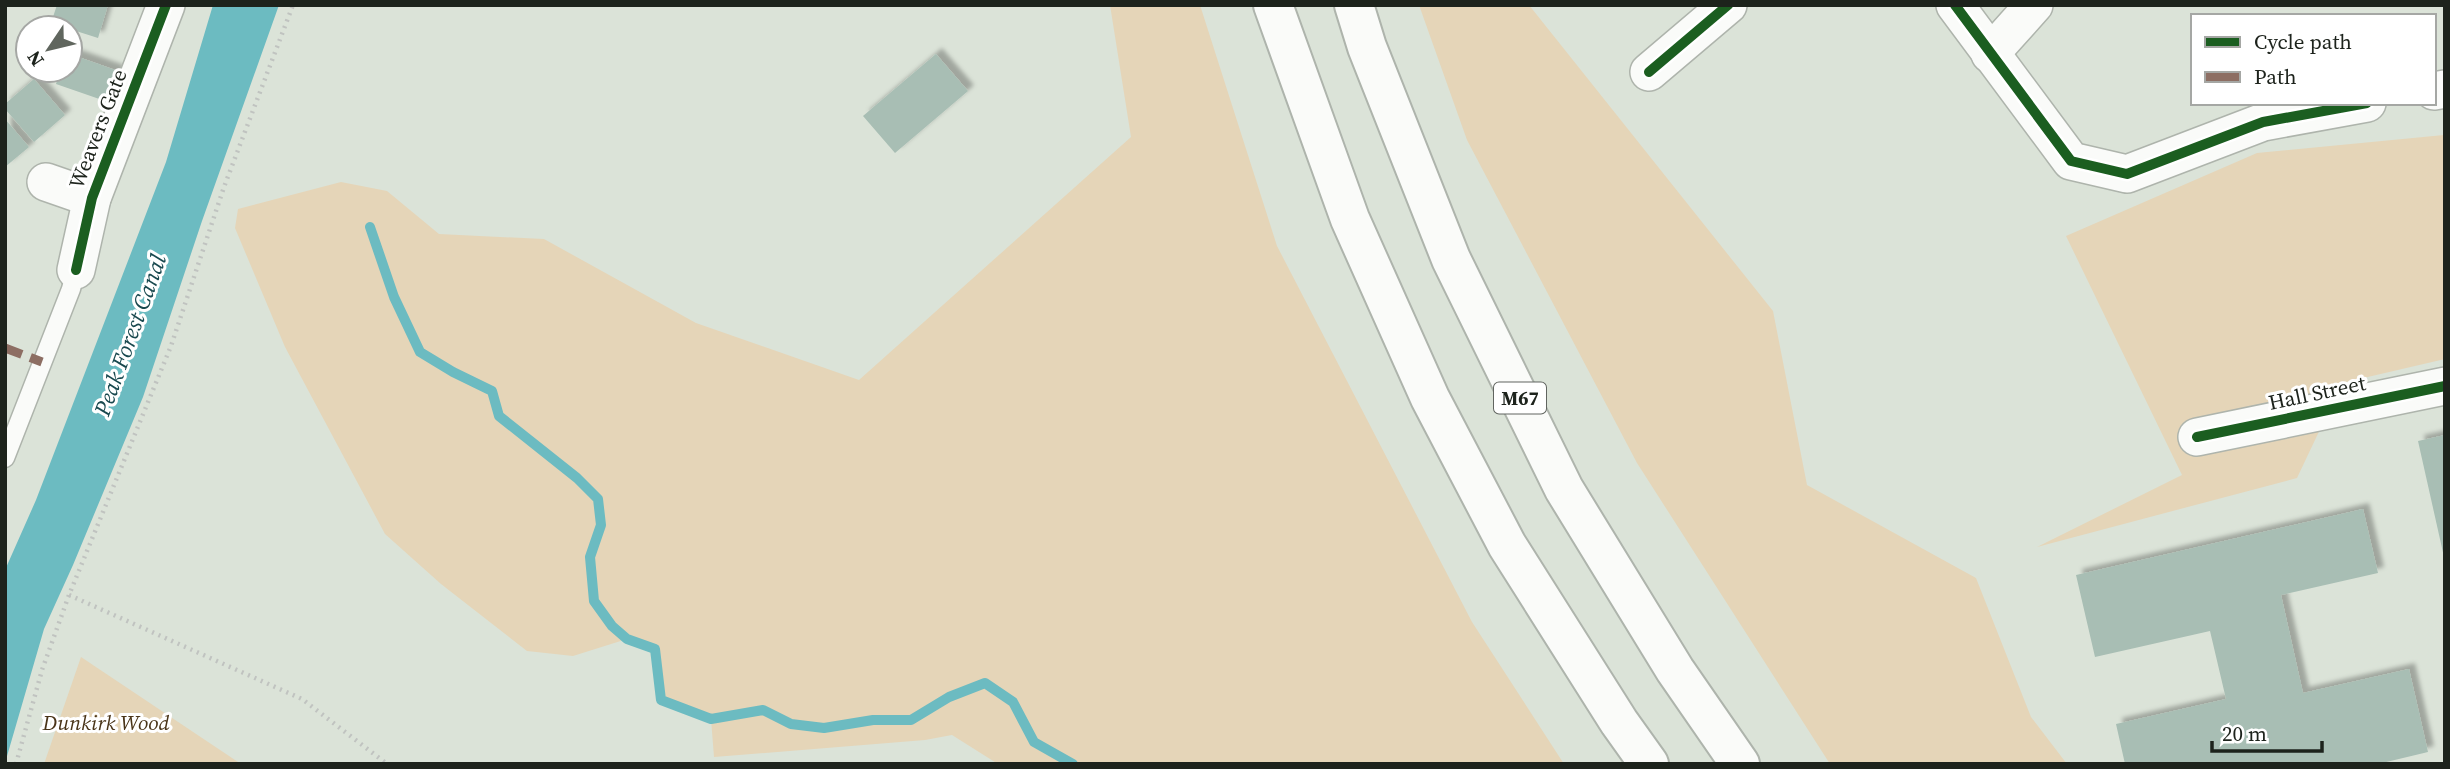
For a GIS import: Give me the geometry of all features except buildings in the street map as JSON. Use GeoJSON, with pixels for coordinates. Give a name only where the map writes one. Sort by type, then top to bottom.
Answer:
{"type":"FeatureCollection","features":[{"type":"Feature","properties":{"kind":"highway"},"geometry":{"type":"LineString","coordinates":[[1273,5],[1350,219],[1430,398],[1507,545],[1648,764]]}},
{"type":"Feature","properties":{"kind":"highway","name":"M67"},"geometry":{"type":"LineString","coordinates":[[1354,5],[1367,47],[1451,260],[1564,489],[1675,670],[1740,764]]}},
{"type":"Feature","properties":{"kind":"street","name":"Weavers Gate"},"geometry":{"type":"LineString","coordinates":[[76,270],[92,198],[166,5]]}},
{"type":"Feature","properties":{"kind":"street"},"geometry":{"type":"LineString","coordinates":[[1649,72],[1728,5]]}},
{"type":"Feature","properties":{"kind":"street"},"geometry":{"type":"LineString","coordinates":[[1955,5],[2071,161],[2127,174],[2263,122],[2356,105]]}},
{"type":"Feature","properties":{"kind":"street"},"geometry":{"type":"LineString","coordinates":[[1990,54],[2034,5]]}},
{"type":"Feature","properties":{"kind":"street"},"geometry":{"type":"LineString","coordinates":[[46,182],[92,198]]}},
{"type":"Feature","properties":{"kind":"street","name":"Hall Street"},"geometry":{"type":"LineString","coordinates":[[2197,437],[2445,386]]}},
{"type":"Feature","properties":{"kind":"lane"},"geometry":{"type":"LineString","coordinates":[[5,458],[76,270]]}},
{"type":"Feature","properties":{"kind":"path"},"geometry":{"type":"LineString","coordinates":[[16,764],[42,670],[69,595],[171,346],[224,187],[293,5]]}},
{"type":"Feature","properties":{"kind":"path"},"geometry":{"type":"LineString","coordinates":[[69,595],[302,699],[387,764]]}},
{"type":"Feature","properties":{"kind":"green space"},"geometry":{"type":"Polygon","coordinates":[[[1110,5],[1200,5],[1277,246],[1472,622],[1564,764],[998,764],[952,735],[925,740],[714,757],[711,719],[661,700],[655,649],[627,639],[573,656],[527,651],[441,584],[385,534],[285,347],[235,228],[238,209],[341,182],[387,191],[439,234],[544,239],[696,323],[859,380],[1131,137],[1110,5]]]}},
{"type":"Feature","properties":{"kind":"green space"},"geometry":{"type":"Polygon","coordinates":[[[1419,5],[1529,5],[1773,311],[1807,485],[1976,578],[2031,717],[2067,764],[1830,764],[1637,463],[1467,140],[1419,5]]]}},
{"type":"Feature","properties":{"kind":"green space"},"geometry":{"type":"Polygon","coordinates":[[[2444,135],[2445,359],[2342,383],[2297,478],[2037,547],[2182,475],[2066,236],[2257,153],[2444,135]]]}},
{"type":"Feature","properties":{"kind":"green space","name":"Dunkirk Wood"},"geometry":{"type":"Polygon","coordinates":[[[81,657],[241,764],[44,764],[81,657]]]}},
{"type":"Feature","properties":{"kind":"water","name":"Peak Forest Canal"},"geometry":{"type":"Polygon","coordinates":[[[213,5],[279,5],[143,397],[44,629],[5,763],[5,570],[36,500],[166,162],[213,5]]]}},
{"type":"Feature","properties":{"kind":"waterway"},"geometry":{"type":"LineString","coordinates":[[370,227],[394,297],[420,352],[492,391],[499,416],[577,478],[598,499],[601,525],[590,557],[594,601],[612,626],[627,639],[655,649],[661,700],[711,719],[763,710],[791,724],[824,728],[873,720],[911,720],[949,697],[985,683],[1013,702],[1034,742],[1073,764]]}},
{"type":"Feature","properties":{"kind":"marked path"},"geometry":{"type":"LineString","coordinates":[[5,348],[42,362]]}},
{"type":"Feature","properties":{"kind":"cycle path"},"geometry":{"type":"LineString","coordinates":[[76,270],[92,198],[166,5]]}},
{"type":"Feature","properties":{"kind":"cycle path"},"geometry":{"type":"LineString","coordinates":[[1649,72],[1728,5]]}},
{"type":"Feature","properties":{"kind":"cycle path"},"geometry":{"type":"LineString","coordinates":[[1955,5],[2071,161],[2127,174],[2263,122],[2356,105]]}},
{"type":"Feature","properties":{"kind":"cycle path"},"geometry":{"type":"LineString","coordinates":[[2197,437],[2445,386]]}}]}
